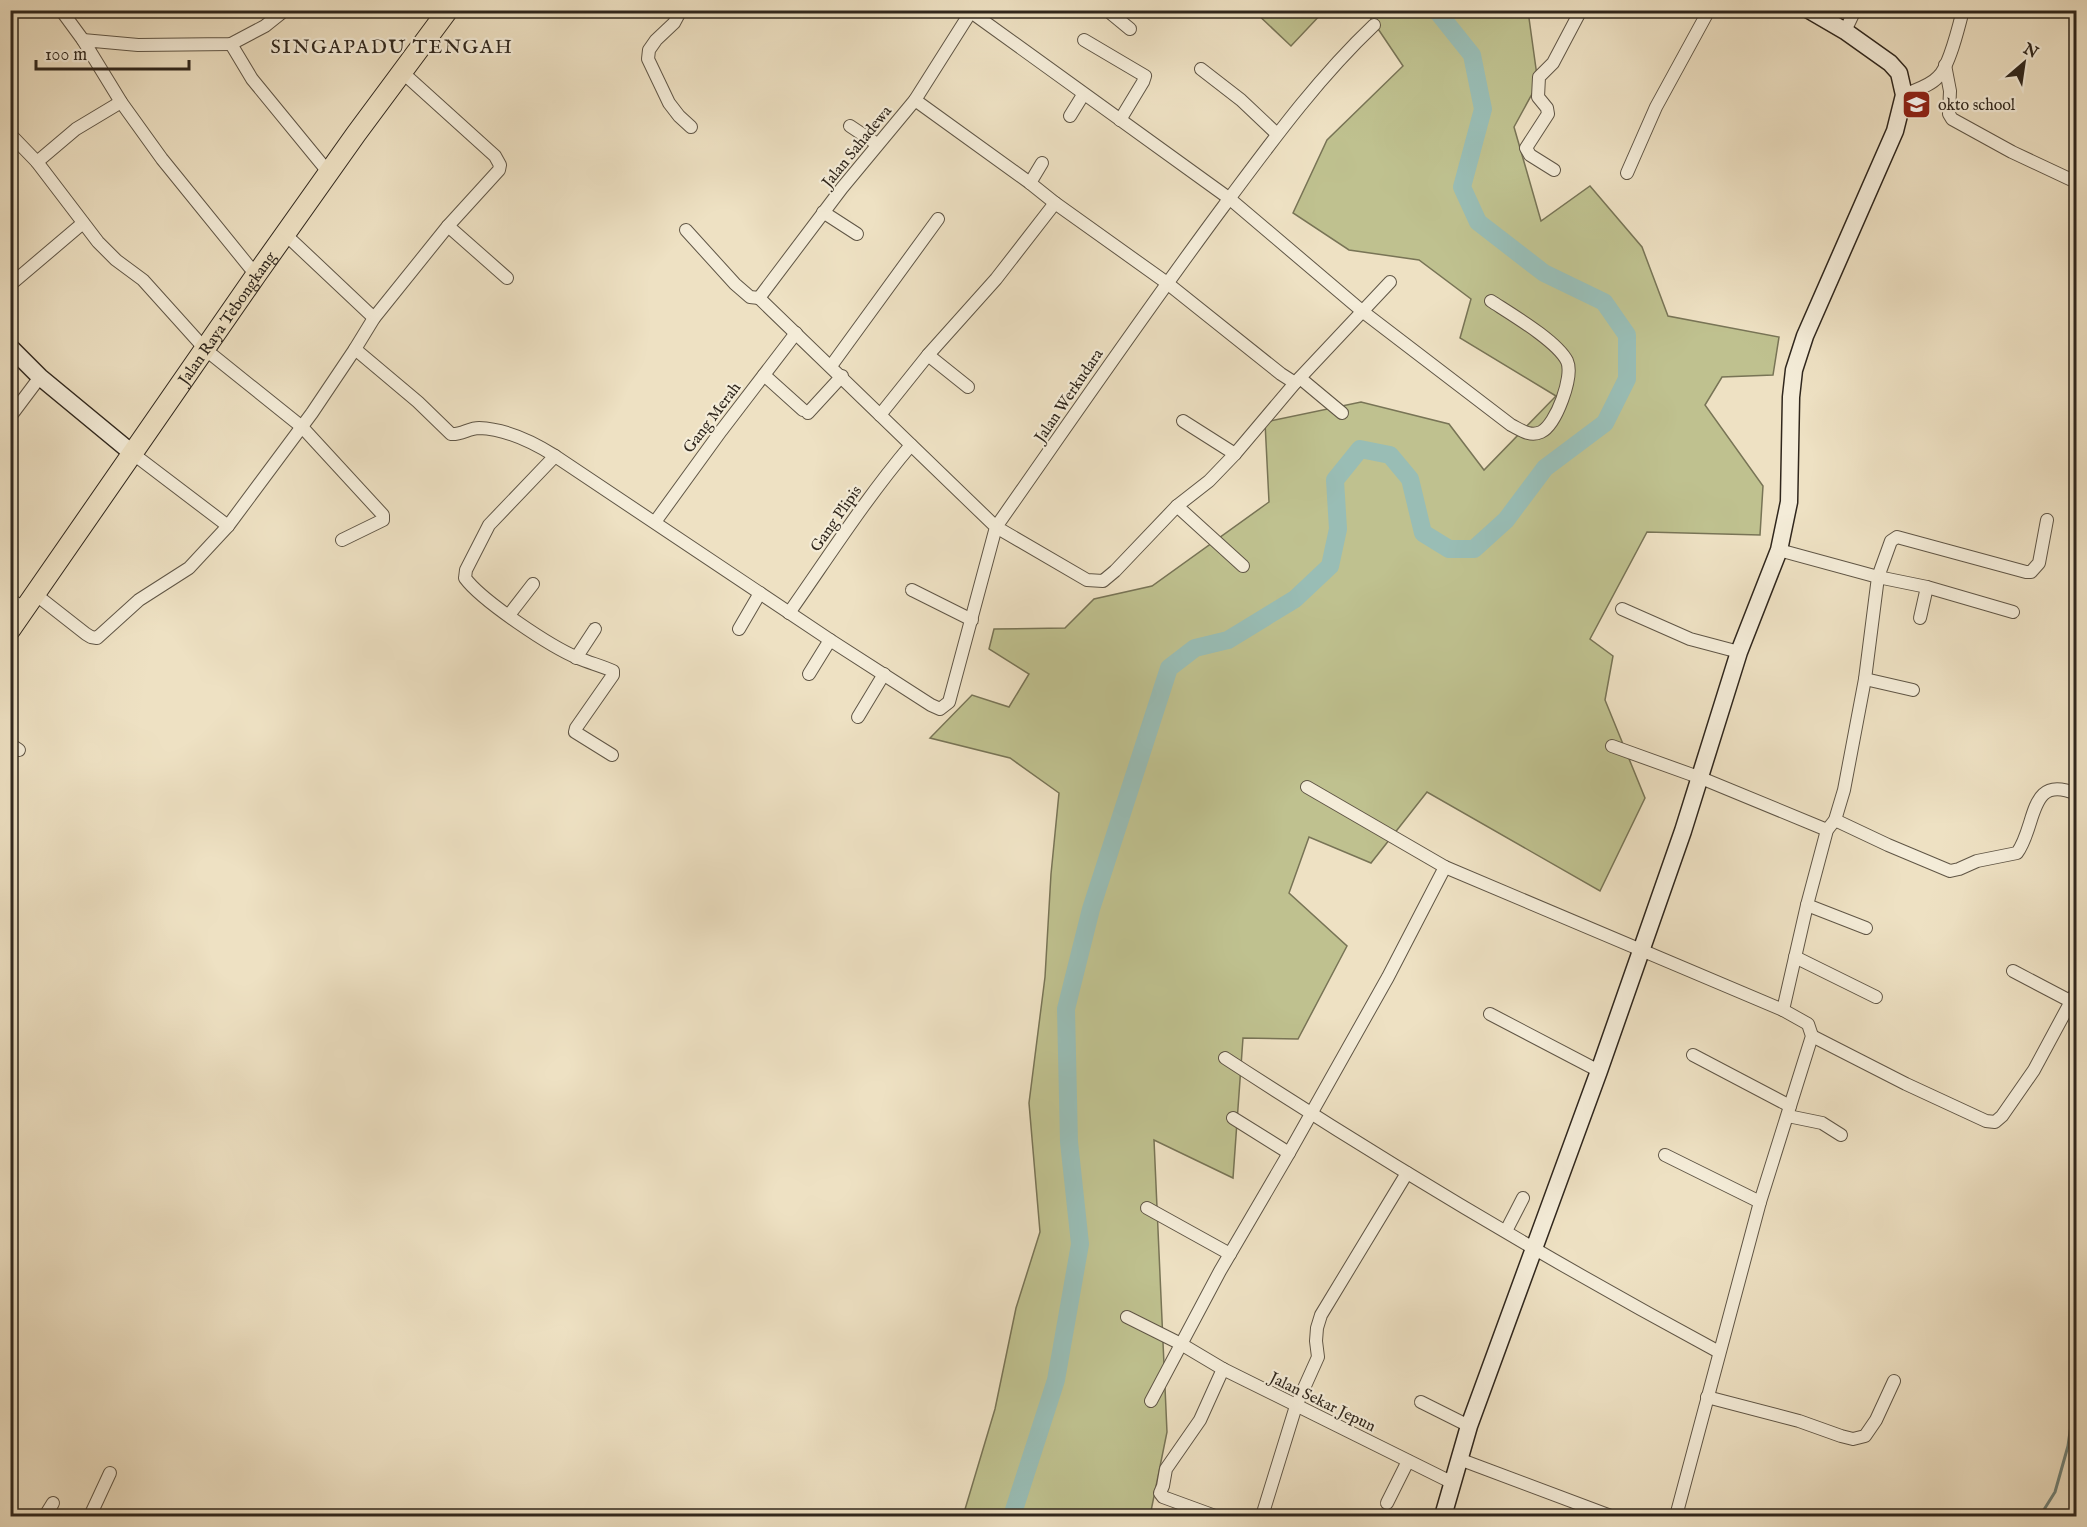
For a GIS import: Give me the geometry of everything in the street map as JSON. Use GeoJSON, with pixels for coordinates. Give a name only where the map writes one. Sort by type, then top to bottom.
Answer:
{"type":"FeatureCollection","features":[{"type":"Feature","properties":{"kind":"main road","name":"Jalan Raya Tebongkang"},"geometry":{"type":"LineString","coordinates":[[10,630],[23,601],[132,453],[206,350],[256,275],[448,10]]}},
{"type":"Feature","properties":{"kind":"main road"},"geometry":{"type":"LineString","coordinates":[[1443,1516],[1469,1426],[1599,1071],[1701,778],[1739,652],[1779,550],[1789,502],[1790,418],[1794,370],[1805,336],[1894,131],[1903,88],[1899,73],[1890,63],[1845,31],[1809,10]]}},
{"type":"Feature","properties":{"kind":"main road"},"geometry":{"type":"LineString","coordinates":[[10,346],[40,377],[132,453]]}},
{"type":"Feature","properties":{"kind":"street"},"geometry":{"type":"LineString","coordinates":[[61,10],[83,40],[121,102],[162,159],[256,275]]}},
{"type":"Feature","properties":{"kind":"street"},"geometry":{"type":"LineString","coordinates":[[83,40],[138,45],[231,44],[265,26],[285,10]]}},
{"type":"Feature","properties":{"kind":"street"},"geometry":{"type":"LineString","coordinates":[[681,10],[674,23],[649,50],[648,58],[669,103],[691,127]]}},
{"type":"Feature","properties":{"kind":"street"},"geometry":{"type":"LineString","coordinates":[[1107,10],[1131,29]]}},
{"type":"Feature","properties":{"kind":"street"},"geometry":{"type":"LineString","coordinates":[[1554,170],[1530,155],[1526,148],[1548,114],[1547,108],[1538,97],[1539,77],[1556,57],[1581,10]]}},
{"type":"Feature","properties":{"kind":"street"},"geometry":{"type":"LineString","coordinates":[[1627,173],[1656,107],[1709,10]]}},
{"type":"Feature","properties":{"kind":"street"},"geometry":{"type":"LineString","coordinates":[[1845,31],[1855,10]]}},
{"type":"Feature","properties":{"kind":"street"},"geometry":{"type":"LineString","coordinates":[[1903,88],[1926,85],[1938,78],[1945,65],[1963,10]]}},
{"type":"Feature","properties":{"kind":"street"},"geometry":{"type":"LineString","coordinates":[[971,11],[1083,95],[1230,199],[1362,311],[1511,425],[1528,434],[1542,432],[1558,409],[1568,383],[1567,361],[1540,334],[1491,301]]}},
{"type":"Feature","properties":{"kind":"street","name":"Jalan Sahadewa"},"geometry":{"type":"LineString","coordinates":[[759,298],[823,212],[915,100],[971,11]]}},
{"type":"Feature","properties":{"kind":"street","name":"Jalan Werkudara"},"geometry":{"type":"LineString","coordinates":[[996,527],[1167,283],[1277,134],[1343,54],[1374,25]]}},
{"type":"Feature","properties":{"kind":"street"},"geometry":{"type":"LineString","coordinates":[[1084,40],[1145,76],[1120,120]]}},
{"type":"Feature","properties":{"kind":"street"},"geometry":{"type":"LineString","coordinates":[[231,44],[252,79],[329,173]]}},
{"type":"Feature","properties":{"kind":"street"},"geometry":{"type":"LineString","coordinates":[[1945,65],[1950,90],[1949,114],[1952,119],[2012,152],[2076,182]]}},
{"type":"Feature","properties":{"kind":"street"},"geometry":{"type":"LineString","coordinates":[[1202,69],[1277,134]]}},
{"type":"Feature","properties":{"kind":"street"},"geometry":{"type":"LineString","coordinates":[[23,601],[91,638],[98,638],[139,600],[189,568],[228,526],[302,427],[374,318],[448,226],[499,170],[500,165],[489,150],[402,72]]}},
{"type":"Feature","properties":{"kind":"street"},"geometry":{"type":"LineString","coordinates":[[1071,116],[1083,95]]}},
{"type":"Feature","properties":{"kind":"street"},"geometry":{"type":"LineString","coordinates":[[915,100],[1167,283],[1281,374],[1297,381],[1342,412]]}},
{"type":"Feature","properties":{"kind":"street"},"geometry":{"type":"LineString","coordinates":[[36,162],[76,129],[121,102]]}},
{"type":"Feature","properties":{"kind":"street"},"geometry":{"type":"LineString","coordinates":[[850,126],[877,144]]}},
{"type":"Feature","properties":{"kind":"street"},"geometry":{"type":"LineString","coordinates":[[10,134],[36,162],[98,243],[143,280],[206,350],[302,427],[384,517],[383,520],[342,540]]}},
{"type":"Feature","properties":{"kind":"street"},"geometry":{"type":"LineString","coordinates":[[1030,183],[1042,163]]}},
{"type":"Feature","properties":{"kind":"street"},"geometry":{"type":"LineString","coordinates":[[880,415],[928,355],[996,279],[1055,203]]}},
{"type":"Feature","properties":{"kind":"street"},"geometry":{"type":"LineString","coordinates":[[823,212],[857,234]]}},
{"type":"Feature","properties":{"kind":"street"},"geometry":{"type":"LineString","coordinates":[[831,366],[938,219]]}},
{"type":"Feature","properties":{"kind":"street"},"geometry":{"type":"LineString","coordinates":[[10,285],[83,223]]}},
{"type":"Feature","properties":{"kind":"street"},"geometry":{"type":"LineString","coordinates":[[448,226],[507,278]]}},
{"type":"Feature","properties":{"kind":"street"},"geometry":{"type":"LineString","coordinates":[[686,230],[735,284],[750,297],[759,298],[996,527],[1087,580],[1102,581],[1115,571],[1177,506],[1209,481],[1297,381],[1390,282]]}},
{"type":"Feature","properties":{"kind":"street"},"geometry":{"type":"LineString","coordinates":[[286,235],[374,318]]}},
{"type":"Feature","properties":{"kind":"street","name":"Gang Merah"},"geometry":{"type":"LineString","coordinates":[[655,522],[796,333]]}},
{"type":"Feature","properties":{"kind":"street"},"geometry":{"type":"LineString","coordinates":[[355,349],[418,402],[451,434],[472,428],[490,429],[515,436],[555,456],[789,613],[939,709],[944,708],[949,702],[996,527]]}},
{"type":"Feature","properties":{"kind":"street"},"geometry":{"type":"LineString","coordinates":[[928,355],[968,387]]}},
{"type":"Feature","properties":{"kind":"street"},"geometry":{"type":"LineString","coordinates":[[764,375],[806,411],[842,376]]}},
{"type":"Feature","properties":{"kind":"street"},"geometry":{"type":"LineString","coordinates":[[10,417],[40,377]]}},
{"type":"Feature","properties":{"kind":"street"},"geometry":{"type":"LineString","coordinates":[[1183,421],[1235,454]]}},
{"type":"Feature","properties":{"kind":"street","name":"Gang Plipis"},"geometry":{"type":"LineString","coordinates":[[789,613],[851,521],[911,445]]}},
{"type":"Feature","properties":{"kind":"street"},"geometry":{"type":"LineString","coordinates":[[132,453],[228,526]]}},
{"type":"Feature","properties":{"kind":"street"},"geometry":{"type":"LineString","coordinates":[[555,456],[489,525],[466,570],[466,581],[509,615],[576,658],[614,672],[575,730],[576,734],[612,755]]}},
{"type":"Feature","properties":{"kind":"street"},"geometry":{"type":"LineString","coordinates":[[1177,506],[1243,566]]}},
{"type":"Feature","properties":{"kind":"street"},"geometry":{"type":"LineString","coordinates":[[1782,1010],[1807,905],[1844,790],[1865,679],[1878,577],[1891,541],[1897,537],[2031,572],[2038,563],[2047,520]]}},
{"type":"Feature","properties":{"kind":"street"},"geometry":{"type":"LineString","coordinates":[[1779,550],[1878,577],[1927,587],[2013,612]]}},
{"type":"Feature","properties":{"kind":"street"},"geometry":{"type":"LineString","coordinates":[[509,615],[533,584]]}},
{"type":"Feature","properties":{"kind":"street"},"geometry":{"type":"LineString","coordinates":[[1920,618],[1927,587]]}},
{"type":"Feature","properties":{"kind":"street"},"geometry":{"type":"LineString","coordinates":[[912,590],[972,620]]}},
{"type":"Feature","properties":{"kind":"street"},"geometry":{"type":"LineString","coordinates":[[739,629],[760,593]]}},
{"type":"Feature","properties":{"kind":"street"},"geometry":{"type":"LineString","coordinates":[[1622,609],[1690,639],[1739,652]]}},
{"type":"Feature","properties":{"kind":"street"},"geometry":{"type":"LineString","coordinates":[[576,658],[595,629]]}},
{"type":"Feature","properties":{"kind":"street"},"geometry":{"type":"LineString","coordinates":[[809,674],[830,640]]}},
{"type":"Feature","properties":{"kind":"street"},"geometry":{"type":"LineString","coordinates":[[858,717],[884,674]]}},
{"type":"Feature","properties":{"kind":"street"},"geometry":{"type":"LineString","coordinates":[[1865,679],[1913,690]]}},
{"type":"Feature","properties":{"kind":"street"},"geometry":{"type":"LineString","coordinates":[[1612,746],[1888,846],[1950,871],[1977,861],[2017,853],[2040,798],[2047,790],[2063,788],[2076,794]]}},
{"type":"Feature","properties":{"kind":"street"},"geometry":{"type":"LineString","coordinates":[[1307,787],[1445,867],[1782,1010],[1808,1024],[1812,1036],[1760,1202],[1676,1516]]}},
{"type":"Feature","properties":{"kind":"street"},"geometry":{"type":"LineString","coordinates":[[1151,1401],[1230,1254],[1388,977],[1445,867]]}},
{"type":"Feature","properties":{"kind":"street"},"geometry":{"type":"LineString","coordinates":[[1807,905],[1866,928]]}},
{"type":"Feature","properties":{"kind":"street"},"geometry":{"type":"LineString","coordinates":[[1795,957],[1876,997]]}},
{"type":"Feature","properties":{"kind":"street"},"geometry":{"type":"LineString","coordinates":[[1812,1036],[1906,1084],[1986,1121],[1997,1121],[2034,1070],[2074,997],[2013,971]]}},
{"type":"Feature","properties":{"kind":"street"},"geometry":{"type":"LineString","coordinates":[[1490,1014],[1599,1071]]}},
{"type":"Feature","properties":{"kind":"street"},"geometry":{"type":"LineString","coordinates":[[1693,1055],[1789,1111],[1841,1134]]}},
{"type":"Feature","properties":{"kind":"street"},"geometry":{"type":"LineString","coordinates":[[1225,1058],[1407,1173],[1626,1302],[1719,1352]]}},
{"type":"Feature","properties":{"kind":"street"},"geometry":{"type":"LineString","coordinates":[[1233,1118],[1289,1153]]}},
{"type":"Feature","properties":{"kind":"street"},"geometry":{"type":"LineString","coordinates":[[1665,1155],[1760,1202]]}},
{"type":"Feature","properties":{"kind":"street"},"geometry":{"type":"LineString","coordinates":[[1262,1516],[1296,1406],[1318,1357],[1316,1341],[1321,1315],[1407,1173]]}},
{"type":"Feature","properties":{"kind":"street"},"geometry":{"type":"LineString","coordinates":[[1506,1231],[1523,1198]]}},
{"type":"Feature","properties":{"kind":"street"},"geometry":{"type":"LineString","coordinates":[[1148,1208],[1230,1254]]}},
{"type":"Feature","properties":{"kind":"street","name":"Jalan Sekar Jepun"},"geometry":{"type":"LineString","coordinates":[[1127,1317],[1223,1369],[1453,1483]]}},
{"type":"Feature","properties":{"kind":"street"},"geometry":{"type":"LineString","coordinates":[[1215,1516],[1163,1497],[1160,1493],[1166,1468],[1200,1420],[1223,1369]]}},
{"type":"Feature","properties":{"kind":"street"},"geometry":{"type":"LineString","coordinates":[[1707,1398],[1799,1421],[1853,1439],[1865,1436],[1876,1420],[1894,1381]]}},
{"type":"Feature","properties":{"kind":"street"},"geometry":{"type":"LineString","coordinates":[[1421,1402],[1469,1426]]}},
{"type":"Feature","properties":{"kind":"street"},"geometry":{"type":"LineString","coordinates":[[1459,1459],[1611,1516]]}},
{"type":"Feature","properties":{"kind":"street"},"geometry":{"type":"LineString","coordinates":[[1387,1503],[1408,1461]]}},
{"type":"Feature","properties":{"kind":"street"},"geometry":{"type":"LineString","coordinates":[[90,1516],[110,1473]]}},
{"type":"Feature","properties":{"kind":"street"},"geometry":{"type":"LineString","coordinates":[[45,1516],[53,1503]]}},
{"type":"Feature","properties":{"kind":"green space"},"geometry":{"type":"Polygon","coordinates":[[[1254,11],[1324,11],[1291,46],[1254,11]]]}},
{"type":"Feature","properties":{"kind":"green space"},"geometry":{"type":"Polygon","coordinates":[[[1366,11],[1528,11],[1538,83],[1514,127],[1541,221],[1590,186],[1642,247],[1668,316],[1779,337],[1773,375],[1722,377],[1705,405],[1763,486],[1760,535],[1647,532],[1590,639],[1613,656],[1605,700],[1645,798],[1600,891],[1427,792],[1371,863],[1309,837],[1289,893],[1347,946],[1298,1039],[1243,1038],[1233,1178],[1154,1140],[1167,1432],[1150,1516],[963,1516],[995,1409],[1016,1308],[1040,1232],[1029,1103],[1045,977],[1051,874],[1059,793],[1010,758],[930,738],[972,695],[1009,707],[1029,674],[989,649],[994,629],[1065,628],[1094,599],[1152,586],[1269,502],[1265,422],[1361,402],[1449,424],[1484,470],[1556,396],[1460,338],[1471,299],[1419,260],[1349,250],[1293,213],[1327,140],[1403,66],[1366,11]]]}},
{"type":"Feature","properties":{"kind":"waterway"},"geometry":{"type":"LineString","coordinates":[[1012,1516],[1056,1380],[1080,1244],[1069,1142],[1066,1009],[1091,909],[1169,668],[1195,648],[1228,640],[1295,599],[1330,566],[1338,529],[1335,480],[1360,449],[1390,455],[1410,479],[1423,533],[1449,549],[1474,549],[1506,520],[1545,468],[1605,423],[1627,379],[1627,335],[1604,302],[1544,273],[1478,222],[1462,187],[1483,109],[1472,55],[1436,10]]}},
{"type":"Feature","properties":{"kind":"waterway"},"geometry":{"type":"LineString","coordinates":[[2040,1516],[2055,1492],[2068,1446],[2076,1390],[2076,1333]]}},
{"type":"Feature","properties":{"kind":"place","name":"okto school"},"geometry":{"type":"Point","coordinates":[1917,104]}},
{"type":"Feature","properties":{"kind":"district","name":"SINGAPADU TENGAH"},"geometry":{"type":"Point","coordinates":[392,46]}}]}
